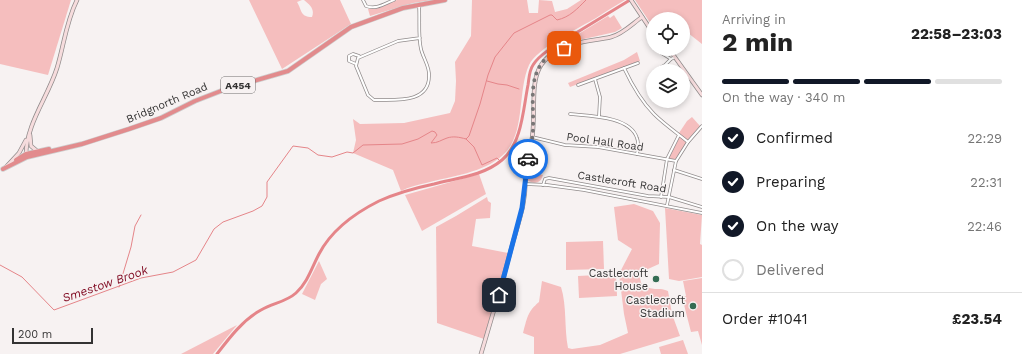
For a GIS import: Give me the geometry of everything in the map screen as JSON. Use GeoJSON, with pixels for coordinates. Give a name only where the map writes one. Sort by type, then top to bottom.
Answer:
{"type":"FeatureCollection","features":[{"type":"Feature","properties":{"kind":"highway","name":"Bridgnorth Road"},"geometry":{"type":"LineString","coordinates":[[26,156],[69,146],[129,129],[155,120],[195,101],[226,89],[288,71],[351,27],[403,8],[445,0]]}},
{"type":"Feature","properties":{"kind":"highway","name":"Bridgnorth Road"},"geometry":{"type":"LineString","coordinates":[[1,170],[37,151],[69,146]]}},
{"type":"Feature","properties":{"kind":"street"},"geometry":{"type":"LineString","coordinates":[[1,170],[20,153],[48,92],[68,22],[77,0]]}},
{"type":"Feature","properties":{"kind":"street"},"geometry":{"type":"LineString","coordinates":[[363,0],[366,6],[371,8],[378,7],[394,0]]}},
{"type":"Feature","properties":{"kind":"street"},"geometry":{"type":"LineString","coordinates":[[631,0],[646,22]]}},
{"type":"Feature","properties":{"kind":"street"},"geometry":{"type":"LineString","coordinates":[[419,4],[421,51],[430,76],[424,90],[414,98],[408,99],[374,100],[371,98],[368,95],[356,64],[349,61],[349,56],[353,54],[360,56],[398,41],[420,38]]}},
{"type":"Feature","properties":{"kind":"street"},"geometry":{"type":"LineString","coordinates":[[481,354],[499,295],[522,208],[526,184],[525,177],[532,137],[534,82],[539,67],[546,58],[556,52],[576,44],[617,35],[642,17]]}},
{"type":"Feature","properties":{"kind":"street"},"geometry":{"type":"LineString","coordinates":[[356,64],[360,56]]}},
{"type":"Feature","properties":{"kind":"street"},"geometry":{"type":"LineString","coordinates":[[666,56],[671,59]]}},
{"type":"Feature","properties":{"kind":"street"},"geometry":{"type":"LineString","coordinates":[[666,64],[675,56],[681,64]]}},
{"type":"Feature","properties":{"kind":"street"},"geometry":{"type":"LineString","coordinates":[[578,85],[638,63]]}},
{"type":"Feature","properties":{"kind":"street"},"geometry":{"type":"LineString","coordinates":[[624,68],[637,93],[654,114],[688,142]]}},
{"type":"Feature","properties":{"kind":"street"},"geometry":{"type":"LineString","coordinates":[[690,77],[702,95]]}},
{"type":"Feature","properties":{"kind":"street"},"geometry":{"type":"LineString","coordinates":[[595,79],[600,97],[599,116]]}},
{"type":"Feature","properties":{"kind":"street"},"geometry":{"type":"LineString","coordinates":[[698,89],[702,86]]}},
{"type":"Feature","properties":{"kind":"street"},"geometry":{"type":"LineString","coordinates":[[570,114],[599,116],[613,120],[630,128],[634,132],[638,142],[637,154]]}},
{"type":"Feature","properties":{"kind":"street"},"geometry":{"type":"LineString","coordinates":[[667,205],[676,161],[688,142],[702,126]]}},
{"type":"Feature","properties":{"kind":"street"},"geometry":{"type":"LineString","coordinates":[[31,129],[31,146],[37,151]]}},
{"type":"Feature","properties":{"kind":"street"},"geometry":{"type":"LineString","coordinates":[[661,197],[667,159],[680,135]]}},
{"type":"Feature","properties":{"kind":"street"},"geometry":{"type":"LineString","coordinates":[[26,156],[28,136]]}},
{"type":"Feature","properties":{"kind":"street","name":"Pool Hall Road"},"geometry":{"type":"LineString","coordinates":[[532,137],[565,145],[598,147],[676,161]]}},
{"type":"Feature","properties":{"kind":"street"},"geometry":{"type":"LineString","coordinates":[[674,170],[702,179]]}},
{"type":"Feature","properties":{"kind":"street","name":"Castlecroft Road"},"geometry":{"type":"LineString","coordinates":[[544,185],[545,179],[547,178],[648,196],[669,197],[702,207]]}},
{"type":"Feature","properties":{"kind":"street","name":"Castlecroft Road"},"geometry":{"type":"LineString","coordinates":[[526,184],[584,190],[702,213]]}},
{"type":"Feature","properties":{"kind":"shaded area"},"geometry":{"type":"Polygon","coordinates":[[[0,0],[71,0],[48,75],[0,64],[0,0]]]}},
{"type":"Feature","properties":{"kind":"shaded area"},"geometry":{"type":"Polygon","coordinates":[[[249,0],[302,0],[297,2],[303,14],[308,17],[312,17],[312,9],[304,0],[340,0],[351,24],[282,69],[249,0]]]}},
{"type":"Feature","properties":{"kind":"shaded area"},"geometry":{"type":"Polygon","coordinates":[[[397,0],[432,0],[413,3],[370,16],[368,9],[379,8],[397,0]]]}},
{"type":"Feature","properties":{"kind":"shaded area"},"geometry":{"type":"Polygon","coordinates":[[[472,0],[527,0],[529,13],[538,13],[539,0],[552,1],[555,12],[567,9],[581,0],[625,0],[549,45],[533,59],[525,76],[515,136],[503,155],[477,170],[416,185],[401,191],[393,170],[353,153],[356,140],[353,119],[360,124],[404,123],[450,113],[455,101],[455,62],[471,36],[472,0]]]}},
{"type":"Feature","properties":{"kind":"shaded area"},"geometry":{"type":"Polygon","coordinates":[[[635,0],[702,0],[702,44],[690,35],[690,12],[646,12],[646,16],[635,0]]]}},
{"type":"Feature","properties":{"kind":"shaded area"},"geometry":{"type":"Polygon","coordinates":[[[614,15],[622,28],[615,32],[562,44],[608,16],[610,18],[614,15]]]}},
{"type":"Feature","properties":{"kind":"shaded area"},"geometry":{"type":"Polygon","coordinates":[[[637,52],[640,61],[570,87],[568,83],[624,60],[637,52]]]}},
{"type":"Feature","properties":{"kind":"shaded area"},"geometry":{"type":"Polygon","coordinates":[[[692,117],[700,126],[687,141],[679,133],[687,121],[692,117]]]}},
{"type":"Feature","properties":{"kind":"shaded area"},"geometry":{"type":"Polygon","coordinates":[[[680,136],[687,142],[675,160],[668,159],[680,136]]]}},
{"type":"Feature","properties":{"kind":"shaded area"},"geometry":{"type":"Polygon","coordinates":[[[529,165],[539,174],[543,175],[541,180],[535,183],[527,180],[529,165]]]}},
{"type":"Feature","properties":{"kind":"shaded area"},"geometry":{"type":"Polygon","coordinates":[[[479,174],[486,194],[422,231],[405,195],[479,174]]]}},
{"type":"Feature","properties":{"kind":"shaded area"},"geometry":{"type":"Polygon","coordinates":[[[487,197],[488,201],[491,203],[490,218],[476,219],[472,246],[508,253],[484,339],[437,323],[436,227],[487,197]]]}},
{"type":"Feature","properties":{"kind":"shaded area"},"geometry":{"type":"Polygon","coordinates":[[[634,204],[653,211],[660,223],[659,264],[639,273],[641,283],[652,289],[668,291],[672,314],[680,336],[620,354],[534,354],[534,337],[523,333],[530,313],[539,302],[542,281],[561,287],[564,302],[568,348],[572,349],[600,345],[628,333],[619,274],[632,249],[618,240],[614,207],[634,204]]]}},
{"type":"Feature","properties":{"kind":"shaded area"},"geometry":{"type":"Polygon","coordinates":[[[665,208],[702,215],[700,244],[702,245],[702,277],[679,281],[669,279],[665,208]]]}},
{"type":"Feature","properties":{"kind":"shaded area"},"geometry":{"type":"Polygon","coordinates":[[[603,241],[604,269],[566,270],[566,242],[603,241]]]}},
{"type":"Feature","properties":{"kind":"shaded area"},"geometry":{"type":"Polygon","coordinates":[[[319,261],[327,279],[321,284],[315,300],[302,294],[319,261]]]}},
{"type":"Feature","properties":{"kind":"shaded area"},"geometry":{"type":"Polygon","coordinates":[[[616,274],[617,296],[579,298],[578,276],[616,274]]]}},
{"type":"Feature","properties":{"kind":"shaded area","name":"Castlecroft Stadium"},"geometry":{"type":"Polygon","coordinates":[[[702,278],[702,345],[698,331],[691,332],[682,297],[686,296],[683,281],[702,278]]]}},
{"type":"Feature","properties":{"kind":"shaded area"},"geometry":{"type":"Polygon","coordinates":[[[237,325],[213,354],[181,354],[237,325]]]}},
{"type":"Feature","properties":{"kind":"shaded area"},"geometry":{"type":"Polygon","coordinates":[[[683,340],[688,354],[661,354],[659,347],[683,340]]]}},
{"type":"Feature","properties":{"kind":"waterway","name":"Smestow Brook"},"geometry":{"type":"LineString","coordinates":[[0,265],[22,277],[54,310],[141,278],[173,272],[196,260],[214,229],[223,222],[253,211],[262,206],[267,197],[267,182],[293,146],[308,148],[318,155],[332,157],[347,152],[353,153],[363,145],[402,144],[418,139],[432,131],[437,135],[431,143],[452,137],[466,139],[469,136],[495,57],[514,33],[550,15],[557,20],[566,17],[586,0]]}},
{"type":"Feature","properties":{"kind":"waterway"},"geometry":{"type":"LineString","coordinates":[[217,354],[232,335],[254,314],[292,296],[300,289],[307,279],[324,245],[337,229],[353,216],[379,201],[413,189],[478,173],[487,170],[502,160],[509,153],[518,135],[521,126],[530,72],[537,60],[553,47],[630,0]]}},
{"type":"Feature","properties":{"kind":"waterway"},"geometry":{"type":"LineString","coordinates":[[487,81],[519,89]]}},
{"type":"Feature","properties":{"kind":"waterway"},"geometry":{"type":"LineString","coordinates":[[466,139],[474,147],[482,165],[497,158],[500,161]]}},
{"type":"Feature","properties":{"kind":"waterway"},"geometry":{"type":"LineString","coordinates":[[119,287],[131,247],[135,226],[141,215]]}},
{"type":"Feature","properties":{"kind":"way so far"},"geometry":{"type":"LineString","coordinates":[[528,159],[534,127],[534,82],[539,67],[546,58],[564,48]]}},
{"type":"Feature","properties":{"kind":"place","name":"Castlecroft House"},"geometry":{"type":"Point","coordinates":[656,279]}},
{"type":"Feature","properties":{"kind":"place","name":"Castlecroft Stadium"},"geometry":{"type":"Point","coordinates":[693,306]}},
{"type":"Feature","properties":{"kind":"route"},"geometry":{"type":"LineString","coordinates":[[499,295],[522,208],[528,159]]}}]}
